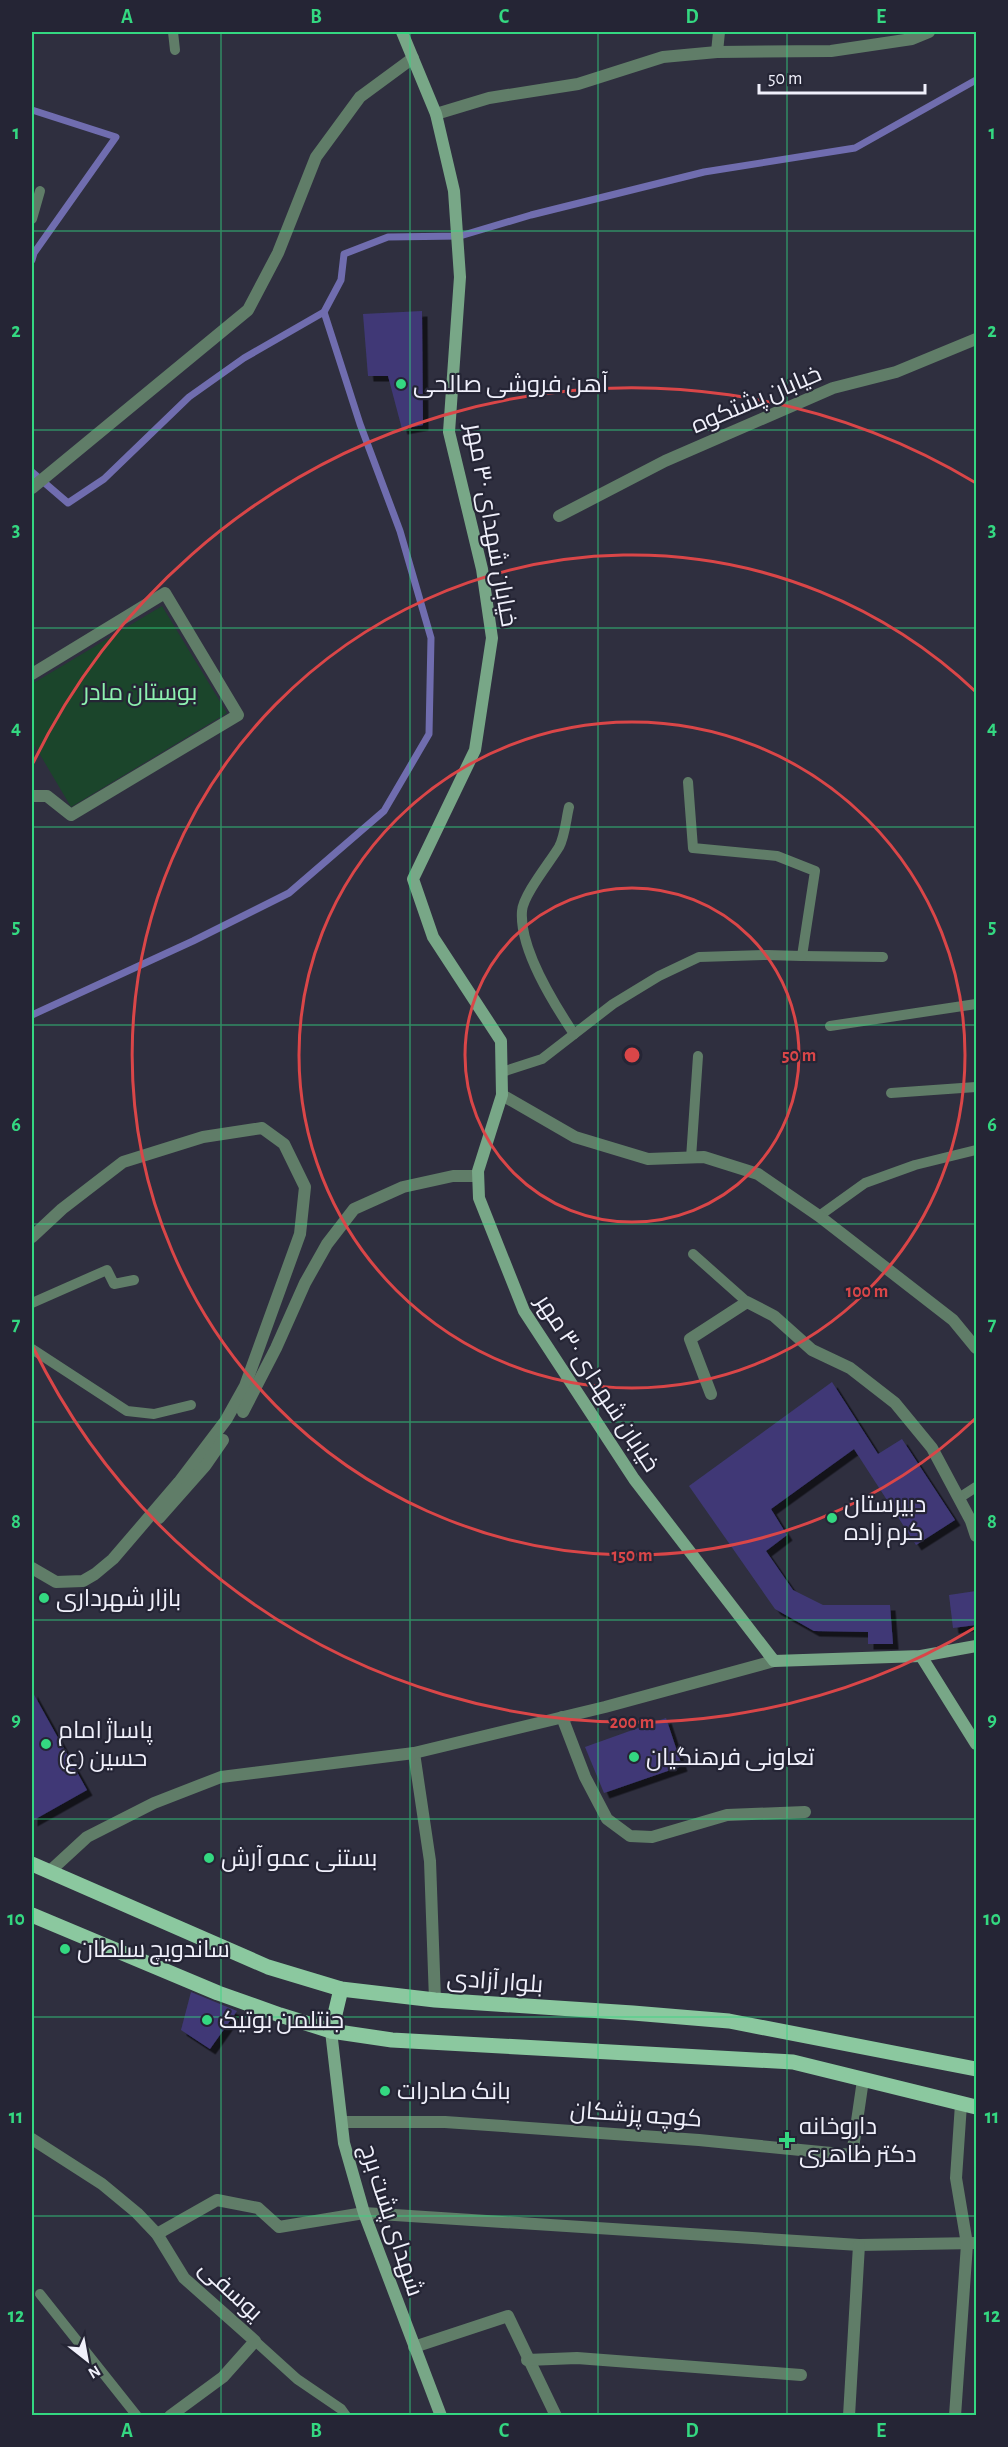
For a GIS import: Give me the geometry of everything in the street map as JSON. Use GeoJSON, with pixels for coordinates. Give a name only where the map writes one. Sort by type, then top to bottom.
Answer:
{"type":"FeatureCollection","features":[{"type":"Feature","properties":{"kind":"main road","name":"خیابان شهدای ۳۰ مهر"},"geometry":{"type":"LineString","coordinates":[[402,32],[436,114],[454,191],[460,277],[449,432],[482,568],[492,638],[475,750],[413,879],[433,937],[501,1041],[502,1095],[478,1176],[479,1198],[524,1311],[634,1479],[774,1661]]}},
{"type":"Feature","properties":{"kind":"main road"},"geometry":{"type":"LineString","coordinates":[[774,1661],[921,1656],[976,1646]]}},
{"type":"Feature","properties":{"kind":"main road"},"geometry":{"type":"LineString","coordinates":[[921,1656],[976,1744]]}},
{"type":"Feature","properties":{"kind":"main road","name":"بلوار آزادی"},"geometry":{"type":"LineString","coordinates":[[32,1864],[268,1967],[341,1989],[435,2000],[729,2021],[976,2069]]}},
{"type":"Feature","properties":{"kind":"main road"},"geometry":{"type":"LineString","coordinates":[[32,1915],[218,1992],[331,2031],[392,2040],[793,2062],[976,2107]]}},
{"type":"Feature","properties":{"kind":"main road"},"geometry":{"type":"LineString","coordinates":[[331,2031],[341,1989]]}},
{"type":"Feature","properties":{"kind":"main road","name":"شهدای پشت برج"},"geometry":{"type":"LineString","coordinates":[[331,2031],[344,2143],[364,2213],[441,2415]]}},
{"type":"Feature","properties":{"kind":"street"},"geometry":{"type":"LineString","coordinates":[[717,52],[719,32]]}},
{"type":"Feature","properties":{"kind":"street"},"geometry":{"type":"LineString","coordinates":[[436,114],[489,98],[578,84],[663,57],[717,52],[831,51],[912,39],[929,32]]}},
{"type":"Feature","properties":{"kind":"street"},"geometry":{"type":"LineString","coordinates":[[32,488],[248,310],[278,253],[316,157],[360,97],[413,58]]}},
{"type":"Feature","properties":{"kind":"street","name":"خیابان پشتکوه"},"geometry":{"type":"LineString","coordinates":[[559,516],[665,461],[833,388],[896,372],[976,339]]}},
{"type":"Feature","properties":{"kind":"street"},"geometry":{"type":"LineString","coordinates":[[32,674],[165,593],[238,715],[71,815],[47,796],[32,795]]}},
{"type":"Feature","properties":{"kind":"street"},"geometry":{"type":"LineString","coordinates":[[502,1095],[575,1137],[648,1159],[704,1157],[758,1174],[819,1216],[953,1320],[976,1348]]}},
{"type":"Feature","properties":{"kind":"street"},"geometry":{"type":"LineString","coordinates":[[32,1237],[62,1209],[123,1162],[202,1137],[262,1128],[284,1144],[305,1187],[300,1234],[287,1273],[244,1386],[226,1420],[179,1482],[113,1559],[83,1581],[56,1582],[32,1568]]}},
{"type":"Feature","properties":{"kind":"street"},"geometry":{"type":"LineString","coordinates":[[243,1412],[276,1348],[305,1283],[327,1244],[354,1209],[404,1187],[453,1176],[478,1176]]}},
{"type":"Feature","properties":{"kind":"street"},"geometry":{"type":"LineString","coordinates":[[711,1394],[690,1339],[747,1302],[774,1316],[812,1350],[850,1368],[895,1403],[932,1448],[971,1521],[976,1536]]}},
{"type":"Feature","properties":{"kind":"street"},"geometry":{"type":"LineString","coordinates":[[87,1578],[102,1577],[143,1536],[185,1489],[223,1440]]}},
{"type":"Feature","properties":{"kind":"street"},"geometry":{"type":"LineString","coordinates":[[49,1872],[87,1838],[154,1803],[221,1777],[414,1753],[774,1661]]}},
{"type":"Feature","properties":{"kind":"street"},"geometry":{"type":"LineString","coordinates":[[562,1717],[585,1777],[606,1819],[630,1836],[652,1837],[727,1815],[805,1812]]}},
{"type":"Feature","properties":{"kind":"street"},"geometry":{"type":"LineString","coordinates":[[414,1753],[430,1861],[435,2000]]}},
{"type":"Feature","properties":{"kind":"street","name":"کوچه پزشکان"},"geometry":{"type":"LineString","coordinates":[[342,2122],[445,2122],[699,2139],[852,2155],[863,2080]]}},
{"type":"Feature","properties":{"kind":"street"},"geometry":{"type":"LineString","coordinates":[[956,2415],[972,2244],[956,2178],[961,2104]]}},
{"type":"Feature","properties":{"kind":"street","name":"یوسفی"},"geometry":{"type":"LineString","coordinates":[[32,2139],[102,2184],[157,2234],[184,2278],[255,2342],[223,2377],[170,2415]]}},
{"type":"Feature","properties":{"kind":"street"},"geometry":{"type":"LineString","coordinates":[[157,2234],[217,2200],[258,2208],[279,2227],[364,2213],[859,2245],[972,2244]]}},
{"type":"Feature","properties":{"kind":"street"},"geometry":{"type":"LineString","coordinates":[[849,2415],[859,2245]]}},
{"type":"Feature","properties":{"kind":"street"},"geometry":{"type":"LineString","coordinates":[[414,2347],[508,2316],[527,2360],[556,2415]]}},
{"type":"Feature","properties":{"kind":"street"},"geometry":{"type":"LineString","coordinates":[[527,2360],[577,2358],[801,2375]]}},
{"type":"Feature","properties":{"kind":"lane"},"geometry":{"type":"LineString","coordinates":[[173,32],[175,50]]}},
{"type":"Feature","properties":{"kind":"lane"},"geometry":{"type":"LineString","coordinates":[[32,219],[40,191]]}},
{"type":"Feature","properties":{"kind":"lane"},"geometry":{"type":"LineString","coordinates":[[688,782],[693,848],[777,856],[815,871],[802,956]]}},
{"type":"Feature","properties":{"kind":"lane"},"geometry":{"type":"LineString","coordinates":[[569,807],[560,845],[539,877],[522,910],[527,943],[548,995],[574,1034]]}},
{"type":"Feature","properties":{"kind":"lane"},"geometry":{"type":"LineString","coordinates":[[502,1072],[542,1059],[613,1004],[659,976],[699,957],[766,955],[883,957]]}},
{"type":"Feature","properties":{"kind":"lane"},"geometry":{"type":"LineString","coordinates":[[830,1026],[976,1004]]}},
{"type":"Feature","properties":{"kind":"lane"},"geometry":{"type":"LineString","coordinates":[[691,1158],[698,1056]]}},
{"type":"Feature","properties":{"kind":"lane"},"geometry":{"type":"LineString","coordinates":[[891,1093],[976,1087]]}},
{"type":"Feature","properties":{"kind":"lane"},"geometry":{"type":"LineString","coordinates":[[819,1216],[865,1183],[915,1166],[976,1150]]}},
{"type":"Feature","properties":{"kind":"lane"},"geometry":{"type":"LineString","coordinates":[[693,1254],[747,1302]]}},
{"type":"Feature","properties":{"kind":"lane"},"geometry":{"type":"LineString","coordinates":[[32,1303],[107,1270],[114,1284],[135,1280]]}},
{"type":"Feature","properties":{"kind":"lane"},"geometry":{"type":"LineString","coordinates":[[32,1349],[127,1412],[153,1414],[191,1405]]}},
{"type":"Feature","properties":{"kind":"lane"},"geometry":{"type":"LineString","coordinates":[[959,1498],[976,1487]]}},
{"type":"Feature","properties":{"kind":"lane"},"geometry":{"type":"LineString","coordinates":[[40,2294],[137,2415]]}},
{"type":"Feature","properties":{"kind":"lane"},"geometry":{"type":"LineString","coordinates":[[255,2342],[297,2379],[341,2409],[346,2415]]}},
{"type":"Feature","properties":{"kind":"green space","name":"بوستان مادر"},"geometry":{"type":"Polygon","coordinates":[[[162,606],[227,713],[71,807],[32,741],[32,684],[162,606]]]}},
{"type":"Feature","properties":{"kind":"building"},"geometry":{"type":"Polygon","coordinates":[[[422,311],[423,425],[402,429],[388,376],[368,376],[363,314],[422,311]]]}},
{"type":"Feature","properties":{"kind":"building"},"geometry":{"type":"Polygon","coordinates":[[[832,1382],[878,1454],[902,1439],[955,1520],[916,1545],[854,1449],[771,1509],[787,1535],[766,1551],[793,1590],[823,1605],[890,1605],[893,1644],[868,1644],[868,1632],[814,1631],[775,1609],[689,1486],[832,1382]]]}},
{"type":"Feature","properties":{"kind":"building"},"geometry":{"type":"Polygon","coordinates":[[[976,1591],[976,1625],[953,1628],[949,1595],[976,1591]]]}},
{"type":"Feature","properties":{"kind":"building","name":"پاساژ امام حسین (ع)"},"geometry":{"type":"Polygon","coordinates":[[[32,1691],[87,1790],[32,1821],[32,1691]]]}},
{"type":"Feature","properties":{"kind":"building","name":"تعاونی فرهنگیان"},"geometry":{"type":"Polygon","coordinates":[[[666,1718],[682,1766],[604,1793],[585,1747],[666,1718]]]}},
{"type":"Feature","properties":{"kind":"building","name":"جنتلمن بوتیک"},"geometry":{"type":"Polygon","coordinates":[[[191,1992],[237,2011],[210,2049],[181,2030],[191,1992]]]}},
{"type":"Feature","properties":{"kind":"waterway"},"geometry":{"type":"LineString","coordinates":[[32,472],[68,503],[104,479],[189,397],[244,358],[324,312],[341,280],[344,254],[388,237],[460,236],[531,215],[704,172],[855,148],[976,80]]}},
{"type":"Feature","properties":{"kind":"waterway"},"geometry":{"type":"LineString","coordinates":[[32,110],[116,137],[34,253],[32,260]]}},
{"type":"Feature","properties":{"kind":"waterway"},"geometry":{"type":"LineString","coordinates":[[32,1015],[193,941],[289,893],[384,811],[429,734],[431,638],[400,531],[360,424],[324,312]]}},
{"type":"Feature","properties":{"kind":"place","name":"آهن فروشی صالحی"},"geometry":{"type":"Point","coordinates":[401,384]}},
{"type":"Feature","properties":{"kind":"place","name":"دبیرستان کرم زاده"},"geometry":{"type":"Point","coordinates":[832,1518]}},
{"type":"Feature","properties":{"kind":"place","name":"بازار شهرداری"},"geometry":{"type":"Point","coordinates":[44,1598]}},
{"type":"Feature","properties":{"kind":"place","name":"پاساژ امام حسین (ع)"},"geometry":{"type":"Point","coordinates":[46,1744]}},
{"type":"Feature","properties":{"kind":"place","name":"تعاونی فرهنگیان"},"geometry":{"type":"Point","coordinates":[634,1757]}},
{"type":"Feature","properties":{"kind":"place","name":"بستنی عمو آرش"},"geometry":{"type":"Point","coordinates":[209,1858]}},
{"type":"Feature","properties":{"kind":"place","name":"ساندویچ سلطان"},"geometry":{"type":"Point","coordinates":[65,1949]}},
{"type":"Feature","properties":{"kind":"place","name":"جنتلمن بوتیک"},"geometry":{"type":"Point","coordinates":[207,2020]}},
{"type":"Feature","properties":{"kind":"place","name":"بانک صادرات"},"geometry":{"type":"Point","coordinates":[385,2091]}},
{"type":"Feature","properties":{"kind":"place","name":"داروخانه دکتر ظاهری"},"geometry":{"type":"Point","coordinates":[787,2140]}}]}
